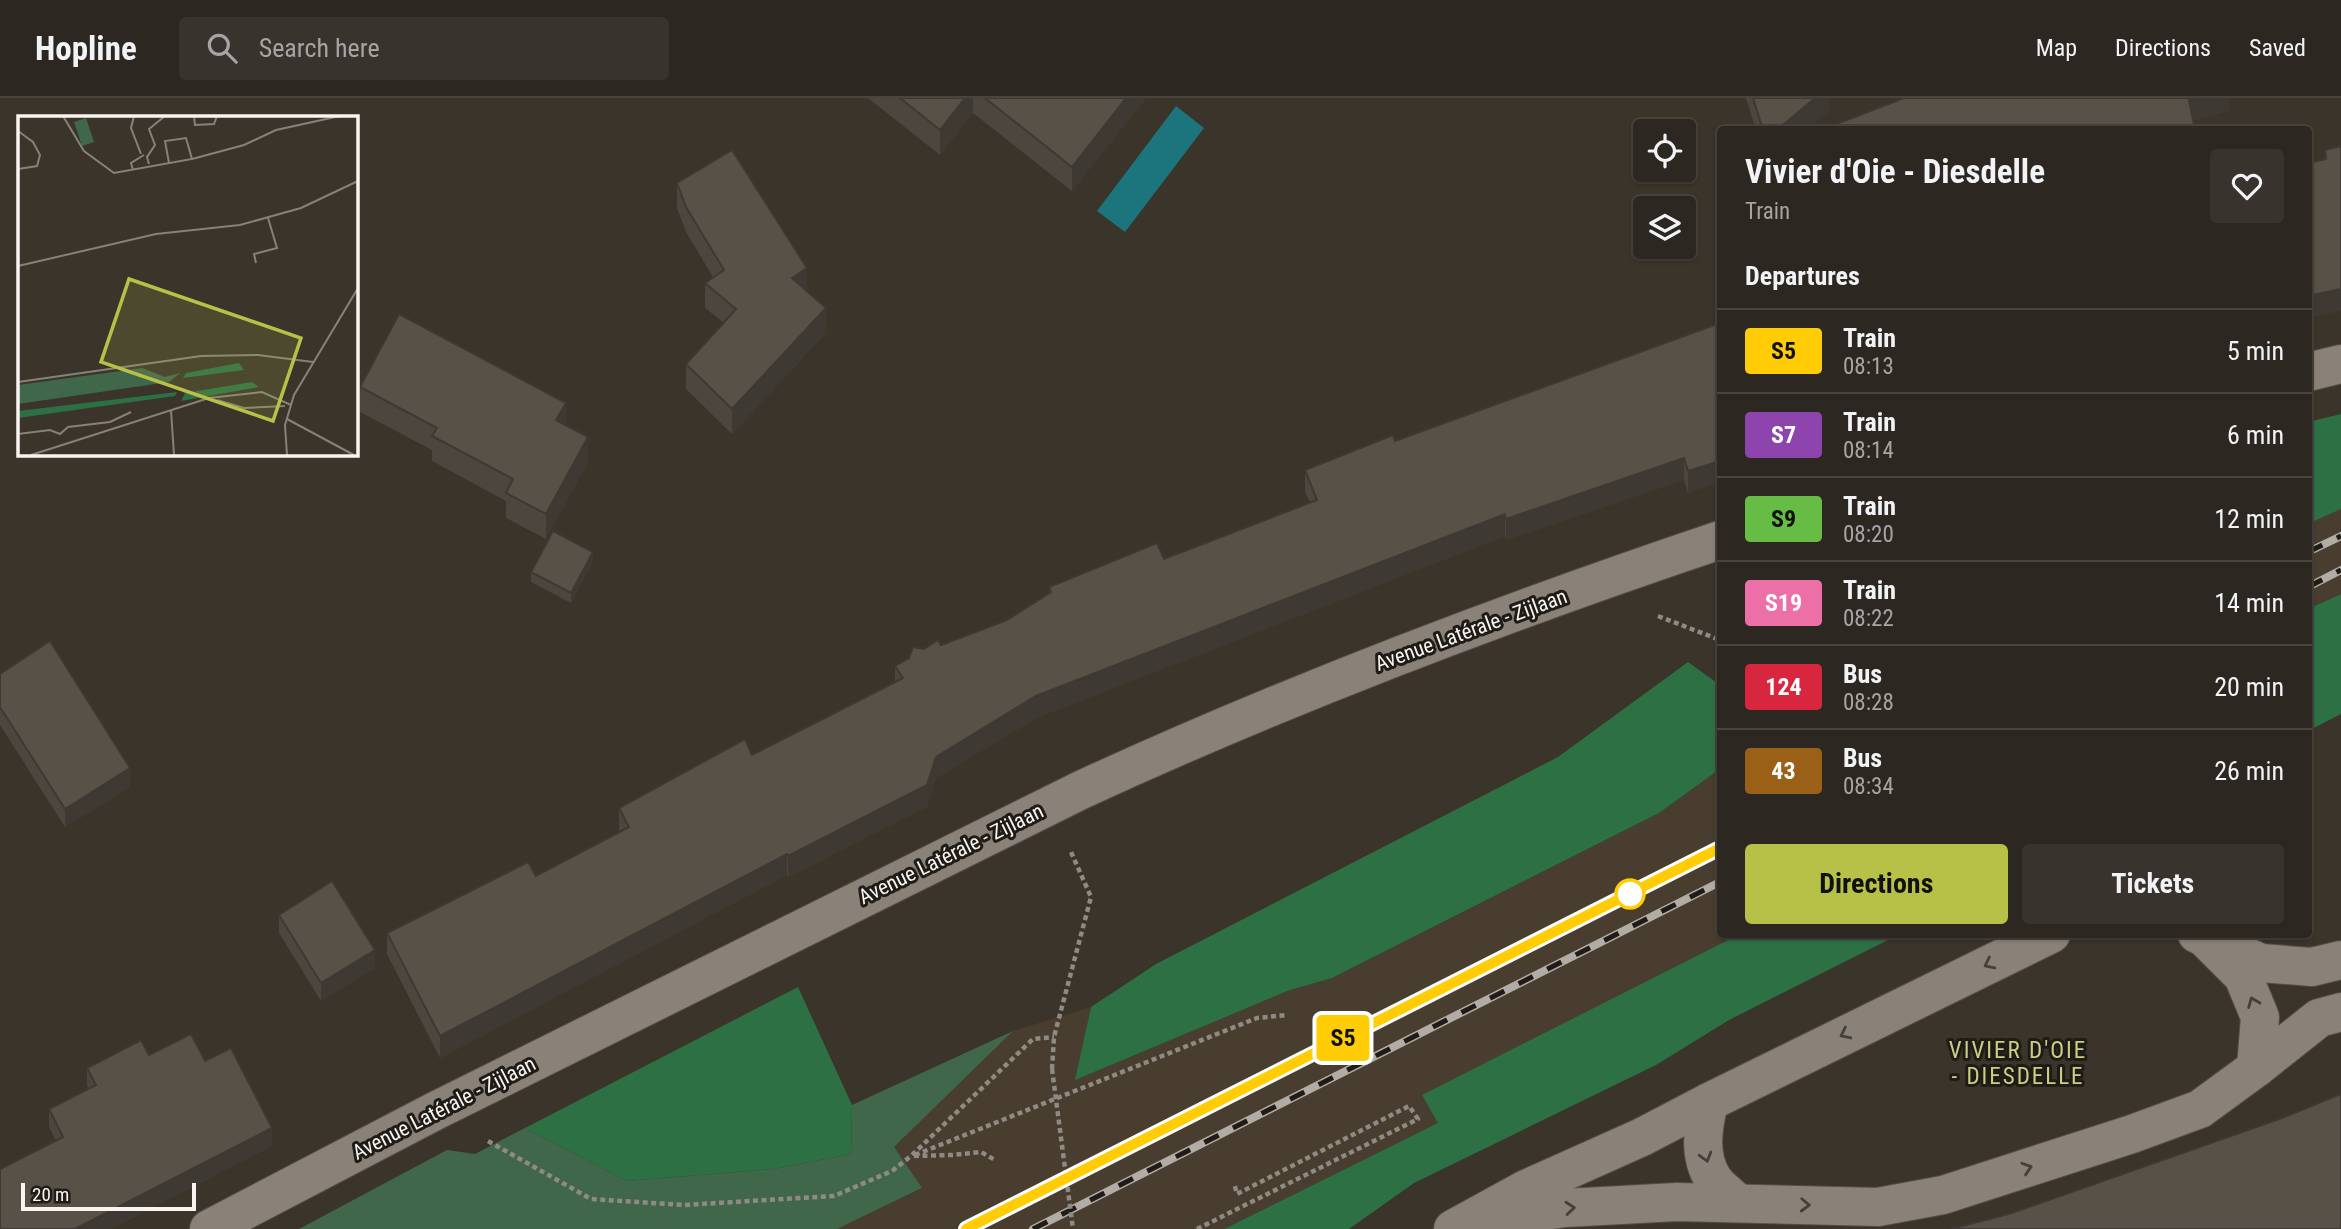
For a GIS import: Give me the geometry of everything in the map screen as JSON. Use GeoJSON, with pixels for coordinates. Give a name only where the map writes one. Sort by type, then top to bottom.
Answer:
{"type":"FeatureCollection","features":[{"type":"Feature","properties":{"kind":"street"},"geometry":{"type":"LineString","coordinates":[[2312,371],[2341,364]]}},
{"type":"Feature","properties":{"kind":"street","name":"Avenue Latérale - Zijlaan"},"geometry":{"type":"LineString","coordinates":[[209,1229],[435,1111],[1069,796],[1200,735],[1396,657],[1717,541]]}},
{"type":"Feature","properties":{"kind":"street"},"geometry":{"type":"LineString","coordinates":[[1453,1229],[1526,1189],[1642,1137],[2043,938]]}},
{"type":"Feature","properties":{"kind":"street"},"geometry":{"type":"LineString","coordinates":[[2202,938],[2243,976],[2260,1017],[2256,1069]]}},
{"type":"Feature","properties":{"kind":"street"},"geometry":{"type":"LineString","coordinates":[[2205,938],[2261,963],[2312,967],[2341,960]]}},
{"type":"Feature","properties":{"kind":"street"},"geometry":{"type":"LineString","coordinates":[[1480,1229],[1522,1214],[1565,1208],[1677,1202],[1878,1207],[1943,1195],[2132,1134],[2200,1109],[2256,1069],[2319,1018],[2341,1012]]}},
{"type":"Feature","properties":{"kind":"street"},"geometry":{"type":"LineString","coordinates":[[1709,1102],[1703,1126],[1703,1149],[1713,1178],[1737,1203]]}},
{"type":"Feature","properties":{"kind":"path"},"geometry":{"type":"LineString","coordinates":[[1651,613],[1717,639]]}},
{"type":"Feature","properties":{"kind":"path"},"geometry":{"type":"LineString","coordinates":[[1066,841],[1091,897],[1054,1037],[1052,1069],[1073,1229]]}},
{"type":"Feature","properties":{"kind":"path"},"geometry":{"type":"LineString","coordinates":[[911,1156],[1257,1018],[1287,1015]]}},
{"type":"Feature","properties":{"kind":"path"},"geometry":{"type":"LineString","coordinates":[[435,1111],[591,1199],[684,1205],[834,1196],[892,1171],[1033,1039],[1054,1037]]}},
{"type":"Feature","properties":{"kind":"path"},"geometry":{"type":"LineString","coordinates":[[1197,1229],[1418,1119],[1409,1106],[1237,1194],[1234,1183]]}},
{"type":"Feature","properties":{"kind":"path"},"geometry":{"type":"LineString","coordinates":[[911,1156],[981,1152],[995,1160]]}},
{"type":"Feature","properties":{"kind":"shaded area"},"geometry":{"type":"Polygon","coordinates":[[[2341,509],[2341,594],[2312,607],[2312,522],[2341,509]]]}},
{"type":"Feature","properties":{"kind":"shaded area"},"geometry":{"type":"Polygon","coordinates":[[[1717,771],[1717,938],[1734,938],[1423,1095],[1439,1123],[1224,1229],[837,1229],[921,1189],[893,1148],[1013,1031],[1091,1007],[1076,1079],[1290,990],[1332,978],[1659,813],[1717,771]]]}},
{"type":"Feature","properties":{"kind":"green space"},"geometry":{"type":"Polygon","coordinates":[[[2341,414],[2341,509],[2312,522],[2312,421],[2341,414]]]}},
{"type":"Feature","properties":{"kind":"green space"},"geometry":{"type":"Polygon","coordinates":[[[2341,594],[2341,714],[2312,729],[2312,607],[2341,594]]]}},
{"type":"Feature","properties":{"kind":"green space"},"geometry":{"type":"Polygon","coordinates":[[[1688,662],[1717,683],[1717,771],[1659,813],[1332,978],[1290,990],[1075,1080],[1091,1007],[1156,964],[1558,757],[1688,662]]]}},
{"type":"Feature","properties":{"kind":"green space"},"geometry":{"type":"Polygon","coordinates":[[[1732,938],[1892,938],[1729,1020],[1656,1065],[1414,1183],[1349,1229],[1224,1229],[1438,1123],[1422,1095],[1732,938]]]}},
{"type":"Feature","properties":{"kind":"green space"},"geometry":{"type":"Polygon","coordinates":[[[798,987],[852,1105],[851,1154],[774,1169],[627,1181],[525,1128],[798,987]]]}},
{"type":"Feature","properties":{"kind":"green space"},"geometry":{"type":"Polygon","coordinates":[[[1013,1031],[894,1147],[922,1188],[837,1229],[299,1229],[447,1150],[475,1154],[525,1128],[627,1181],[774,1169],[851,1154],[852,1105],[1013,1031]]]}},
{"type":"Feature","properties":{"kind":"water"},"geometry":{"type":"Polygon","coordinates":[[[1176,106],[1204,128],[1125,232],[1097,211],[1176,106]]]}},
{"type":"Feature","properties":{"kind":"building"},"geometry":{"type":"Polygon","coordinates":[[[900,98],[965,98],[940,130],[900,98]]]}},
{"type":"Feature","properties":{"kind":"building"},"geometry":{"type":"Polygon","coordinates":[[[985,98],[1126,98],[1072,167],[985,98]]]}},
{"type":"Feature","properties":{"kind":"building"},"geometry":{"type":"Polygon","coordinates":[[[1753,98],[1815,98],[1782,126],[1762,126],[1753,98]]]}},
{"type":"Feature","properties":{"kind":"building"},"geometry":{"type":"Polygon","coordinates":[[[1904,98],[2197,98],[2189,100],[2194,126],[1831,126],[1904,98]]]}},
{"type":"Feature","properties":{"kind":"building"},"geometry":{"type":"Polygon","coordinates":[[[2341,146],[2341,289],[2312,295],[2312,162],[2326,159],[2325,150],[2341,146]]]}},
{"type":"Feature","properties":{"kind":"building"},"geometry":{"type":"Polygon","coordinates":[[[732,150],[807,268],[792,278],[826,308],[732,409],[686,364],[736,309],[705,283],[724,270],[686,207],[677,183],[732,150]]]}},
{"type":"Feature","properties":{"kind":"building"},"geometry":{"type":"Polygon","coordinates":[[[399,314],[566,403],[556,420],[588,437],[546,514],[506,493],[513,479],[432,436],[437,428],[360,387],[399,314]]]}},
{"type":"Feature","properties":{"kind":"building"},"geometry":{"type":"Polygon","coordinates":[[[1717,324],[1717,462],[1688,471],[1684,458],[1506,519],[1505,514],[1036,696],[936,757],[927,785],[788,856],[787,854],[440,1036],[387,933],[528,862],[536,876],[629,827],[619,808],[745,739],[752,755],[903,678],[895,666],[909,658],[913,647],[924,649],[938,640],[941,645],[1007,620],[1051,592],[1049,587],[1157,543],[1164,559],[1317,500],[1305,470],[1393,435],[1395,441],[1717,324]]]}},
{"type":"Feature","properties":{"kind":"building"},"geometry":{"type":"Polygon","coordinates":[[[553,531],[593,552],[571,593],[531,572],[553,531]]]}},
{"type":"Feature","properties":{"kind":"building"},"geometry":{"type":"Polygon","coordinates":[[[50,641],[130,768],[65,809],[0,707],[0,674],[50,641]]]}},
{"type":"Feature","properties":{"kind":"building"},"geometry":{"type":"Polygon","coordinates":[[[332,881],[375,950],[321,983],[279,915],[332,881]]]}},
{"type":"Feature","properties":{"kind":"building"},"geometry":{"type":"Polygon","coordinates":[[[191,1034],[205,1061],[231,1048],[272,1128],[75,1229],[0,1229],[0,1169],[63,1137],[49,1109],[96,1085],[87,1068],[141,1040],[149,1055],[191,1034]]]}},
{"type":"Feature","properties":{"kind":"building"},"geometry":{"type":"Polygon","coordinates":[[[2341,1094],[2341,1229],[1951,1229],[2012,1213],[2282,1118],[2341,1094]]]}},
{"type":"Feature","properties":{"kind":"railway"},"geometry":{"type":"LineString","coordinates":[[2312,550],[2341,536]]}},
{"type":"Feature","properties":{"kind":"railway"},"geometry":{"type":"LineString","coordinates":[[2312,585],[2341,570]]}},
{"type":"Feature","properties":{"kind":"railway"},"geometry":{"type":"LineString","coordinates":[[966,1229],[1717,850]]}},
{"type":"Feature","properties":{"kind":"railway"},"geometry":{"type":"LineString","coordinates":[[1033,1229],[1717,884]]}},
{"type":"Feature","properties":{"kind":"train","name":"S5"},"geometry":{"type":"LineString","coordinates":[[966,1229],[1717,850]]}},
{"type":"Feature","properties":{"kind":"district","name":"VIVIER D'OIE - DIESDELLE"},"geometry":{"type":"Point","coordinates":[2018,1063]}}]}
